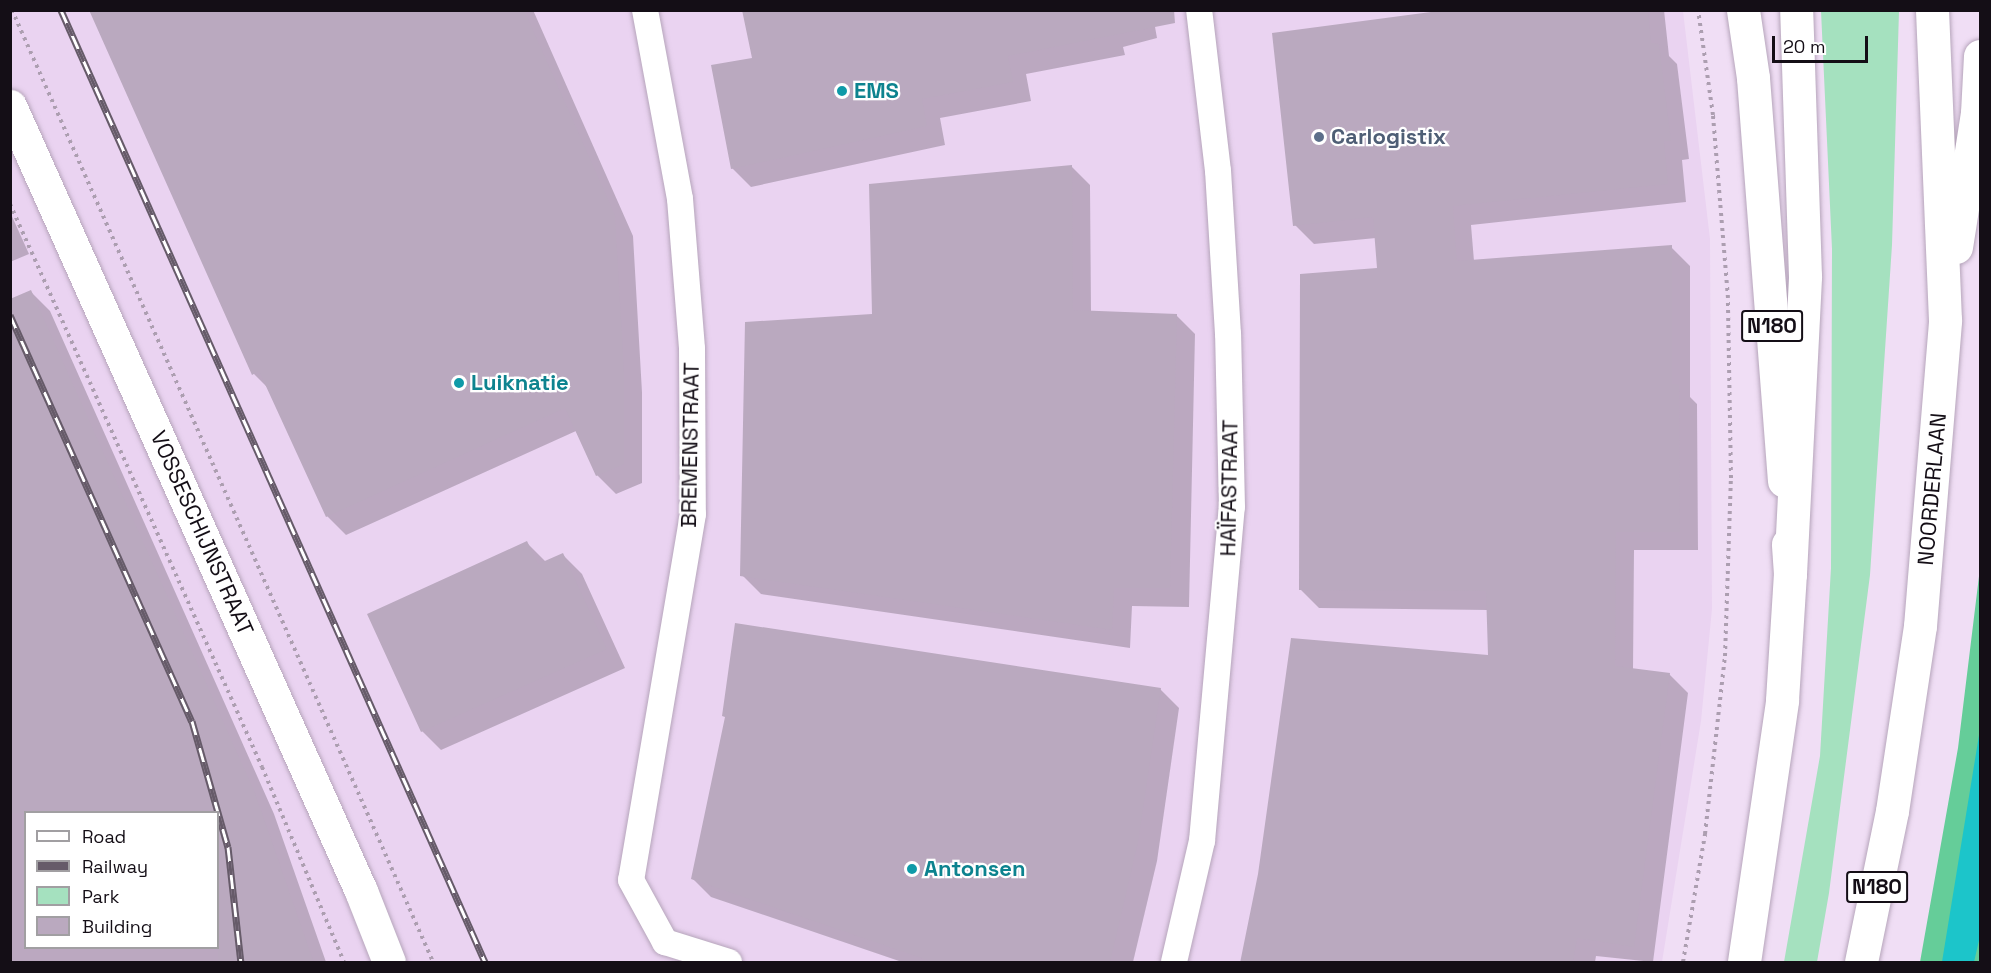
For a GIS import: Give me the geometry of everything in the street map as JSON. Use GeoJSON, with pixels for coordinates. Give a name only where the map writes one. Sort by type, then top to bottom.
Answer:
{"type":"FeatureCollection","features":[{"type":"Feature","properties":{"kind":"main road","name":"N180"},"geometry":{"type":"LineString","coordinates":[[1743,10],[1753,78],[1790,574],[1782,700],[1744,963]]}},
{"type":"Feature","properties":{"kind":"main road"},"geometry":{"type":"LineString","coordinates":[[1790,574],[1805,276],[1796,10]]}},
{"type":"Feature","properties":{"kind":"main road","name":"NOORDERLAAN"},"geometry":{"type":"LineString","coordinates":[[1861,963],[1892,811],[1920,626],[1946,320],[1932,10]]}},
{"type":"Feature","properties":{"kind":"main road"},"geometry":{"type":"LineString","coordinates":[[1946,320],[1977,113],[1980,56]]}},
{"type":"Feature","properties":{"kind":"main road","name":"VOSSESCHIJNSTRAAT"},"geometry":{"type":"LineString","coordinates":[[10,106],[356,880],[389,963]]}},
{"type":"Feature","properties":{"kind":"street","name":"BREMENSTRAAT"},"geometry":{"type":"LineString","coordinates":[[645,10],[652,33],[680,199],[692,349],[693,514],[631,880],[665,942],[729,963]]}},
{"type":"Feature","properties":{"kind":"street","name":"HAÏFASTRAAT"},"geometry":{"type":"LineString","coordinates":[[1174,963],[1202,841],[1232,507],[1218,171],[1199,10]]}},
{"type":"Feature","properties":{"kind":"path"},"geometry":{"type":"LineString","coordinates":[[12,10],[433,963]]}},
{"type":"Feature","properties":{"kind":"path"},"geometry":{"type":"LineString","coordinates":[[1683,963],[1705,834],[1725,657],[1731,478],[1728,298],[1713,115],[1698,10]]}},
{"type":"Feature","properties":{"kind":"path"},"geometry":{"type":"LineString","coordinates":[[10,204],[262,767],[344,963]]}},
{"type":"Feature","properties":{"kind":"shaded area"},"geometry":{"type":"Polygon","coordinates":[[[10,11],[1683,11],[1710,239],[1712,609],[1701,721],[1662,962],[11,962],[10,11]]]}},
{"type":"Feature","properties":{"kind":"green space"},"geometry":{"type":"Polygon","coordinates":[[[1821,11],[1899,11],[1892,245],[1870,575],[1829,893],[1817,962],[1784,962],[1820,756],[1831,568],[1832,249],[1821,11]]]}},
{"type":"Feature","properties":{"kind":"green space"},"geometry":{"type":"Polygon","coordinates":[[[1980,568],[1980,962],[1920,962],[1958,748],[1980,568]]]}},
{"type":"Feature","properties":{"kind":"water"},"geometry":{"type":"Polygon","coordinates":[[[1980,729],[1980,936],[1974,962],[1942,962],[1980,729]]]}},
{"type":"Feature","properties":{"kind":"building"},"geometry":{"type":"Polygon","coordinates":[[[89,10],[524,10],[615,215],[624,372],[624,464],[596,476],[565,408],[326,517],[259,371],[252,375],[89,10]]]}},
{"type":"Feature","properties":{"kind":"building","name":"EMS"},"geometry":{"type":"Polygon","coordinates":[[[742,10],[1174,10],[1175,23],[1008,56],[1013,82],[922,99],[927,126],[731,169],[711,65],[752,58],[742,10]]]}},
{"type":"Feature","properties":{"kind":"building"},"geometry":{"type":"Polygon","coordinates":[[[1446,10],[1648,10],[1651,43],[1659,44],[1671,141],[1664,141],[1668,184],[1453,206],[1457,261],[1672,245],[1672,384],[1679,384],[1680,532],[1616,532],[1615,666],[1670,673],[1634,947],[1577,938],[1573,963],[1240,963],[1258,874],[1291,638],[1488,655],[1486,591],[1299,590],[1300,274],[1377,268],[1373,217],[1293,226],[1272,33],[1446,10]]]}},
{"type":"Feature","properties":{"kind":"building"},"geometry":{"type":"Polygon","coordinates":[[[1072,165],[1073,310],[1177,314],[1170,588],[1114,588],[1112,630],[740,576],[745,322],[872,314],[869,184],[1072,165]]]}},
{"type":"Feature","properties":{"kind":"building"},"geometry":{"type":"Polygon","coordinates":[[[31,290],[255,793],[314,963],[218,963],[219,811],[24,811],[24,813],[10,813],[10,299],[31,290]]]}},
{"type":"Feature","properties":{"kind":"building"},"geometry":{"type":"Polygon","coordinates":[[[527,541],[538,564],[563,553],[607,649],[421,732],[367,614],[527,541]]]}},
{"type":"Feature","properties":{"kind":"building"},"geometry":{"type":"Polygon","coordinates":[[[735,623],[1161,688],[1138,842],[1110,963],[936,963],[691,879],[725,717],[722,716],[735,623]]]}},
{"type":"Feature","properties":{"kind":"railway"},"geometry":{"type":"LineString","coordinates":[[61,10],[485,962]]}},
{"type":"Feature","properties":{"kind":"railway"},"geometry":{"type":"LineString","coordinates":[[10,315],[192,721],[218,811]]}},
{"type":"Feature","properties":{"kind":"railway"},"geometry":{"type":"LineString","coordinates":[[219,816],[228,847],[241,962]]}},
{"type":"Feature","properties":{"kind":"place","name":"EMS"},"geometry":{"type":"Point","coordinates":[842,91]}},
{"type":"Feature","properties":{"kind":"place","name":"Carlogistix"},"geometry":{"type":"Point","coordinates":[1319,137]}},
{"type":"Feature","properties":{"kind":"place","name":"Luiknatie"},"geometry":{"type":"Point","coordinates":[459,383]}},
{"type":"Feature","properties":{"kind":"place","name":"Antonsen"},"geometry":{"type":"Point","coordinates":[912,869]}}]}
